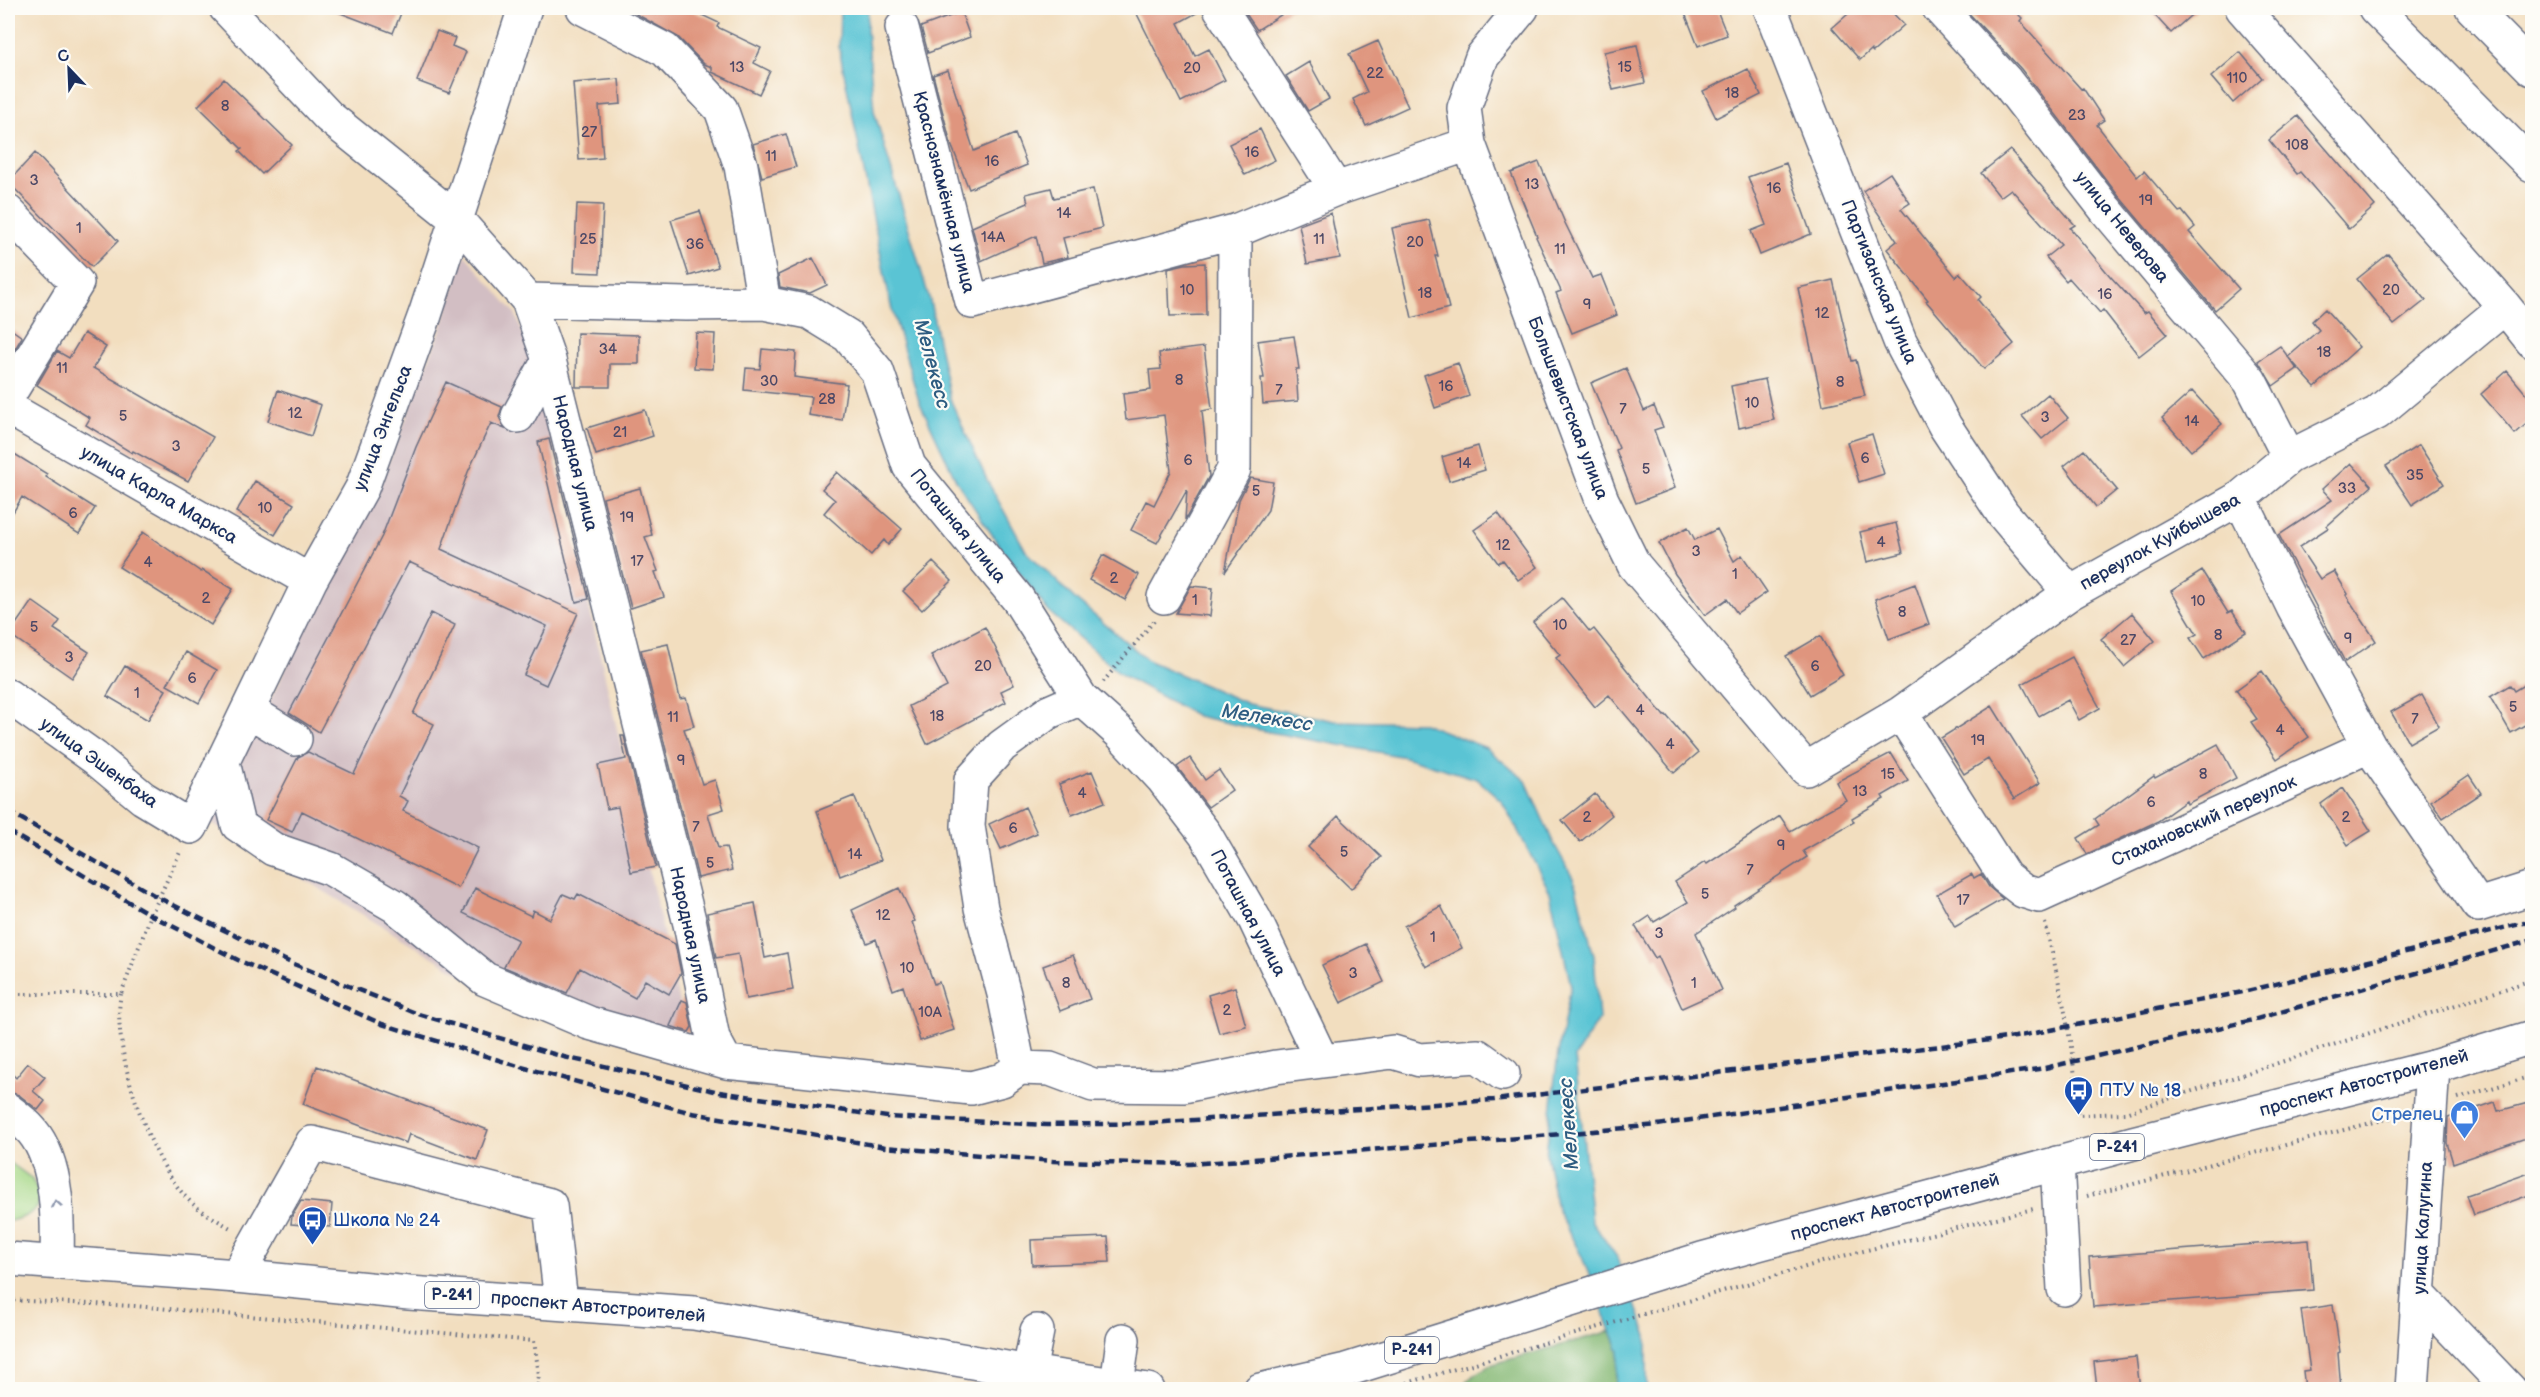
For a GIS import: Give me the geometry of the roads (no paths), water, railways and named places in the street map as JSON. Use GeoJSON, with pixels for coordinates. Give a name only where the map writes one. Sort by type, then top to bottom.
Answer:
{"type":"FeatureCollection","features":[{"type":"Feature","properties":{"kind":"main road","name":"Народная улица"},"geometry":{"type":"LineString","coordinates":[[226,8],[329,117],[456,219],[528,300],[549,360],[690,924],[719,1050]]}},
{"type":"Feature","properties":{"kind":"main road","name":"улица Энгельса"},"geometry":{"type":"LineString","coordinates":[[191,827],[310,582],[362,488],[425,315],[525,8]]}},
{"type":"Feature","properties":{"kind":"main road"},"geometry":{"type":"LineString","coordinates":[[583,8],[665,50],[721,109],[741,166],[764,303]]}},
{"type":"Feature","properties":{"kind":"main road"},"geometry":{"type":"LineString","coordinates":[[1220,8],[1336,189]]}},
{"type":"Feature","properties":{"kind":"main road","name":"Большевистская улица"},"geometry":{"type":"LineString","coordinates":[[1522,8],[1482,57],[1464,108],[1469,144],[1602,500],[1634,565],[1806,769]]}},
{"type":"Feature","properties":{"kind":"main road","name":"Партизанская улица"},"geometry":{"type":"LineString","coordinates":[[1770,8],[1900,341],[1945,426],[2003,514],[2070,593]]}},
{"type":"Feature","properties":{"kind":"main road","name":"улица Неверова"},"geometry":{"type":"LineString","coordinates":[[1939,8],[2006,81],[2106,210],[2250,381],[2289,457]]}},
{"type":"Feature","properties":{"kind":"main road"},"geometry":{"type":"LineString","coordinates":[[2242,8],[2505,307],[2532,341]]}},
{"type":"Feature","properties":{"kind":"main road"},"geometry":{"type":"LineString","coordinates":[[2375,8],[2532,166]]}},
{"type":"Feature","properties":{"kind":"main road"},"geometry":{"type":"LineString","coordinates":[[2472,8],[2532,69]]}},
{"type":"Feature","properties":{"kind":"main road","name":"Краснознамённая улица"},"geometry":{"type":"LineString","coordinates":[[902,28],[972,302],[1235,231],[1336,189],[1469,144]]}},
{"type":"Feature","properties":{"kind":"main road"},"geometry":{"type":"LineString","coordinates":[[8,212],[77,283],[8,396]]}},
{"type":"Feature","properties":{"kind":"main road"},"geometry":{"type":"LineString","coordinates":[[1159,608],[1234,469],[1235,231]]}},
{"type":"Feature","properties":{"kind":"main road","name":"Поташная улица"},"geometry":{"type":"LineString","coordinates":[[528,300],[686,304],[764,303],[808,312],[848,336],[877,371],[909,466],[1018,599],[1120,734],[1163,779],[1204,834],[1255,920],[1322,1061]]}},
{"type":"Feature","properties":{"kind":"main road","name":"переулок Куйбышева"},"geometry":{"type":"LineString","coordinates":[[1806,769],[1901,713],[2070,593],[2240,498],[2289,457],[2377,413],[2505,307]]}},
{"type":"Feature","properties":{"kind":"main road"},"geometry":{"type":"LineString","coordinates":[[518,416],[549,360]]}},
{"type":"Feature","properties":{"kind":"main road","name":"улица Карла Маркса"},"geometry":{"type":"LineString","coordinates":[[8,408],[310,582]]}},
{"type":"Feature","properties":{"kind":"main road"},"geometry":{"type":"LineString","coordinates":[[2240,498],[2293,607],[2369,746],[2478,905],[2532,888]]}},
{"type":"Feature","properties":{"kind":"main road"},"geometry":{"type":"LineString","coordinates":[[1019,1068],[1004,994],[981,908],[968,826],[971,780],[1002,746],[1049,712],[1089,694]]}},
{"type":"Feature","properties":{"kind":"main road","name":"улица Эшенбаха"},"geometry":{"type":"LineString","coordinates":[[8,696],[95,758],[143,798],[191,827]]}},
{"type":"Feature","properties":{"kind":"main road"},"geometry":{"type":"LineString","coordinates":[[248,710],[295,739]]}},
{"type":"Feature","properties":{"kind":"main road","name":"Стахановский переулок"},"geometry":{"type":"LineString","coordinates":[[1901,713],[2005,877],[2023,891],[2039,896],[2369,746]]}},
{"type":"Feature","properties":{"kind":"main road"},"geometry":{"type":"LineString","coordinates":[[222,762],[238,825],[273,849],[331,869],[395,906],[485,979],[590,1023],[719,1050],[971,1088],[1002,1080],[1019,1068],[1050,1069],[1093,1085],[1183,1086],[1276,1067],[1393,1052],[1420,1060],[1478,1056],[1503,1074]]}},
{"type":"Feature","properties":{"kind":"main road","name":"проспект Автостроителей"},"geometry":{"type":"LineString","coordinates":[[1260,1389],[1346,1370],[1702,1259],[2057,1163],[2433,1067],[2532,1038]]}},
{"type":"Feature","properties":{"kind":"main road","name":"улица Калугина"},"geometry":{"type":"LineString","coordinates":[[2412,1389],[2433,1067]]}},
{"type":"Feature","properties":{"kind":"main road"},"geometry":{"type":"LineString","coordinates":[[8,1110],[32,1132],[43,1149],[58,1218],[57,1262]]}},
{"type":"Feature","properties":{"kind":"main road"},"geometry":{"type":"LineString","coordinates":[[237,1276],[312,1143],[550,1205],[561,1302]]}},
{"type":"Feature","properties":{"kind":"main road"},"geometry":{"type":"LineString","coordinates":[[2057,1163],[2064,1290]]}},
{"type":"Feature","properties":{"kind":"main road","name":"проспект Автостроителей"},"geometry":{"type":"LineString","coordinates":[[8,1259],[237,1276],[409,1293],[694,1313],[1030,1381],[1132,1387]]}},
{"type":"Feature","properties":{"kind":"main road"},"geometry":{"type":"LineString","coordinates":[[2419,1295],[2510,1389]]}},
{"type":"Feature","properties":{"kind":"main road"},"geometry":{"type":"LineString","coordinates":[[1030,1381],[1037,1331]]}},
{"type":"Feature","properties":{"kind":"main road"},"geometry":{"type":"LineString","coordinates":[[1123,1340],[1132,1387]]}},
{"type":"Feature","properties":{"kind":"water","name":"Мелекесс"},"geometry":{"type":"Polygon","coordinates":[[[840,8],[868,8],[867,29],[874,111],[930,301],[950,399],[988,482],[1026,551],[1076,600],[1149,661],[1248,704],[1335,721],[1423,723],[1486,748],[1526,781],[1552,840],[1574,880],[1594,956],[1599,1019],[1575,1057],[1592,1222],[1617,1257],[1647,1336],[1647,1389],[1615,1389],[1619,1351],[1582,1257],[1557,1209],[1546,1154],[1558,1053],[1571,986],[1550,892],[1502,801],[1477,779],[1405,757],[1197,716],[1122,675],[1048,611],[997,542],[957,482],[919,401],[891,306],[839,48],[840,8]]]}},
{"type":"Feature","properties":{"kind":"railway"},"geometry":{"type":"LineString","coordinates":[[8,811],[159,898],[289,962],[418,1014],[564,1057],[719,1092],[887,1117],[1047,1125],[1150,1123],[1494,1100],[2015,1037],[2243,992],[2532,921]]}},
{"type":"Feature","properties":{"kind":"railway"},"geometry":{"type":"LineString","coordinates":[[8,831],[151,915],[238,960],[382,1024],[518,1066],[692,1113],[885,1147],[1053,1161],[1190,1164],[1657,1125],[2045,1068],[2253,1020],[2532,940]]}},
{"type":"Feature","properties":{"kind":"place","name":"ПТУ № 18"},"geometry":{"type":"Point","coordinates":[2078,1116]}},
{"type":"Feature","properties":{"kind":"place","name":"Стрелец"},"geometry":{"type":"Point","coordinates":[2464,1140]}},
{"type":"Feature","properties":{"kind":"place","name":"Школа № 24"},"geometry":{"type":"Point","coordinates":[312,1246]}}]}
